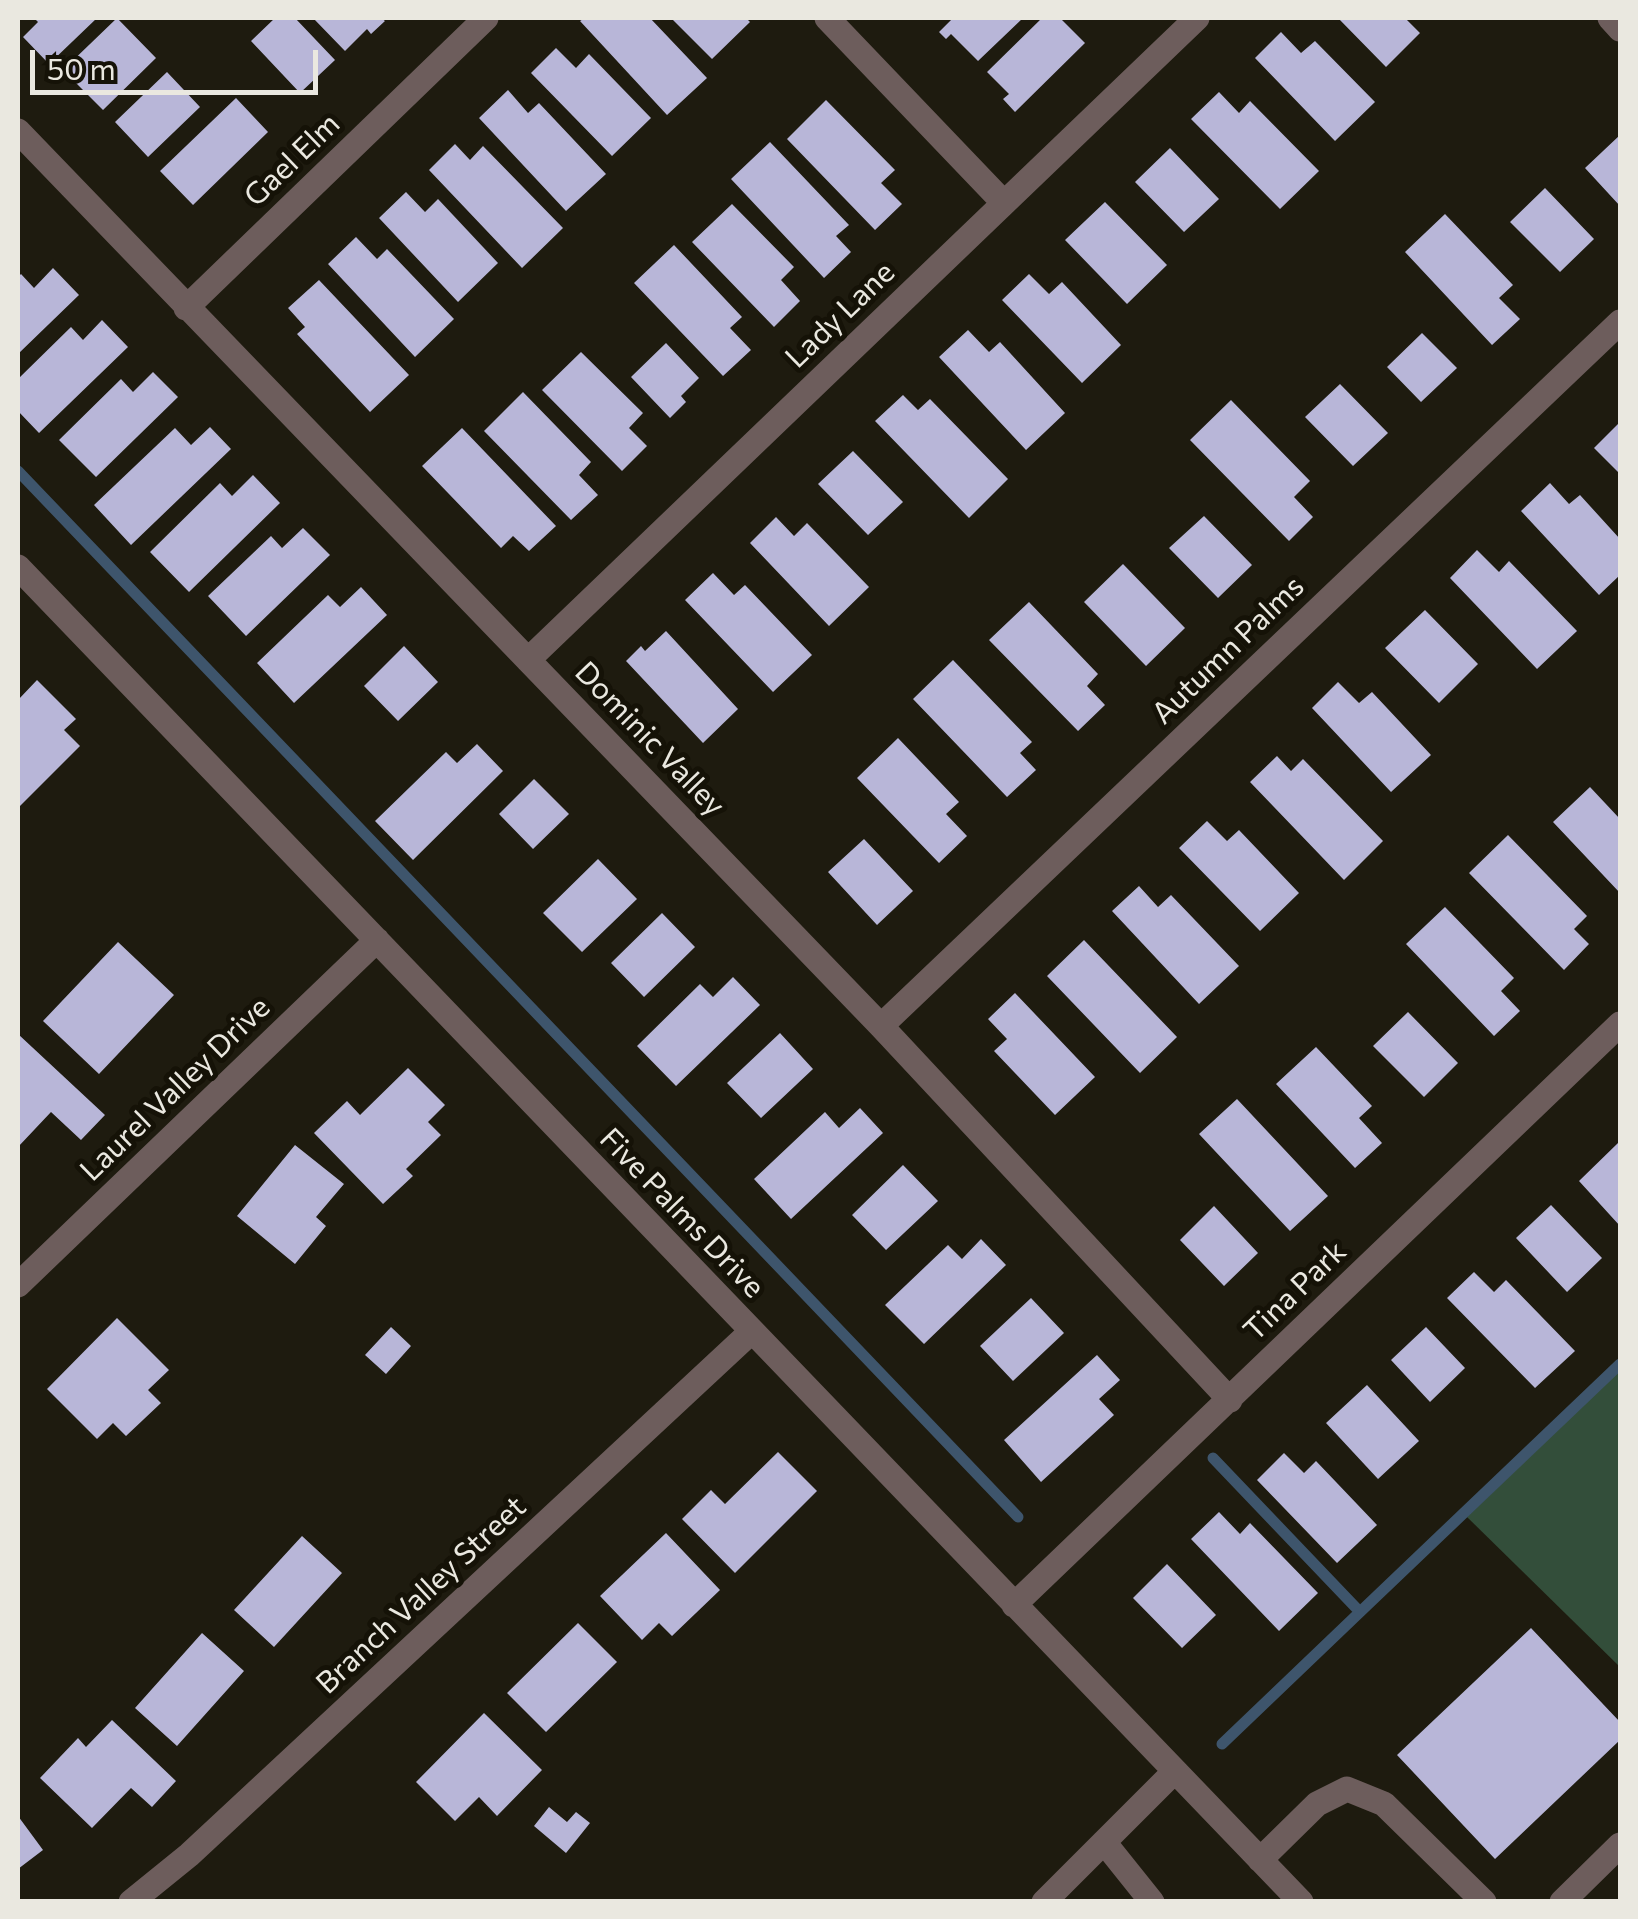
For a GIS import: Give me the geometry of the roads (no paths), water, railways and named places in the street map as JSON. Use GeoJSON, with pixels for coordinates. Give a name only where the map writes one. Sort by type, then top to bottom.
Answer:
{"type":"FeatureCollection","features":[{"type":"Feature","properties":{"kind":"street","name":"Gael Elm"},"geometry":{"type":"LineString","coordinates":[[186,308],[486,18]]}},
{"type":"Feature","properties":{"kind":"street"},"geometry":{"type":"LineString","coordinates":[[827,18],[1004,203]]}},
{"type":"Feature","properties":{"kind":"street","name":"Lady Lane"},"geometry":{"type":"LineString","coordinates":[[528,660],[1197,18]]}},
{"type":"Feature","properties":{"kind":"street"},"geometry":{"type":"LineString","coordinates":[[1610,18],[1620,29]]}},
{"type":"Feature","properties":{"kind":"street","name":"Dominic Valley"},"geometry":{"type":"LineString","coordinates":[[18,131],[881,1026],[1230,1400]]}},
{"type":"Feature","properties":{"kind":"street","name":"Autumn Palms"},"geometry":{"type":"LineString","coordinates":[[881,1026],[1620,322]]}},
{"type":"Feature","properties":{"kind":"street","name":"Five Palms Drive"},"geometry":{"type":"LineString","coordinates":[[18,568],[1301,1902]]}},
{"type":"Feature","properties":{"kind":"street","name":"Laurel Valley Drive"},"geometry":{"type":"LineString","coordinates":[[18,1285],[378,940]]}},
{"type":"Feature","properties":{"kind":"street","name":"Tina Park"},"geometry":{"type":"LineString","coordinates":[[1014,1605],[1620,1024]]}},
{"type":"Feature","properties":{"kind":"street","name":"Branch Valley Street"},"geometry":{"type":"LineString","coordinates":[[131,1902],[190,1855],[751,1332]]}},
{"type":"Feature","properties":{"kind":"street"},"geometry":{"type":"LineString","coordinates":[[1044,1902],[1174,1771]]}},
{"type":"Feature","properties":{"kind":"street"},"geometry":{"type":"LineString","coordinates":[[1260,1860],[1316,1804],[1347,1789],[1384,1804],[1484,1902]]}},
{"type":"Feature","properties":{"kind":"street"},"geometry":{"type":"LineString","coordinates":[[1104,1842],[1152,1902]]}},
{"type":"Feature","properties":{"kind":"street"},"geometry":{"type":"LineString","coordinates":[[1562,1902],[1620,1845]]}},
{"type":"Feature","properties":{"kind":"waterway"},"geometry":{"type":"LineString","coordinates":[[18,471],[1018,1517]]}},
{"type":"Feature","properties":{"kind":"waterway"},"geometry":{"type":"LineString","coordinates":[[1360,1612],[1620,1364]]}},
{"type":"Feature","properties":{"kind":"waterway"},"geometry":{"type":"LineString","coordinates":[[1213,1458],[1360,1612],[1222,1744]]}}]}
